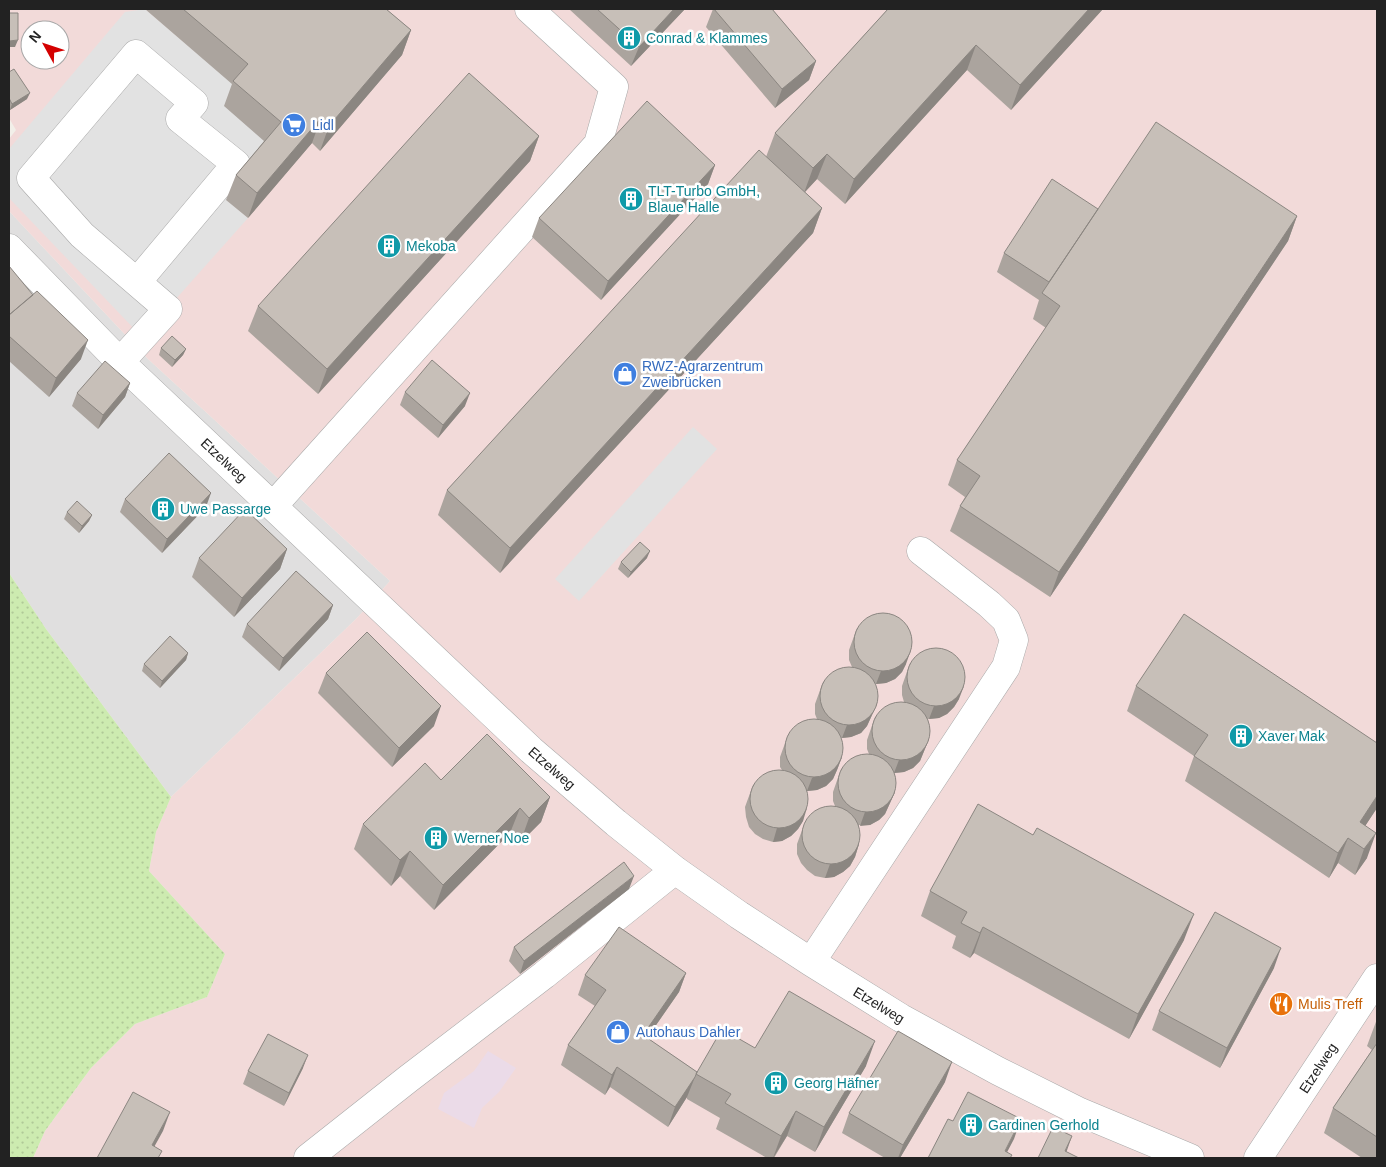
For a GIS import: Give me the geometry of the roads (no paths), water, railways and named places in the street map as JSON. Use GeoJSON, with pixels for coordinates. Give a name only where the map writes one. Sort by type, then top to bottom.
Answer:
{"type":"FeatureCollection","features":[{"type":"Feature","properties":{"kind":"street"},"geometry":{"type":"LineString","coordinates":[[273,506],[598,144],[614,87],[529,9]]}},
{"type":"Feature","properties":{"kind":"street"},"geometry":{"type":"LineString","coordinates":[[120,362],[168,309],[82,235],[31,178],[136,54],[194,102],[180,118],[236,164],[137,282]]}},
{"type":"Feature","properties":{"kind":"street","name":"Etzelweg"},"geometry":{"type":"LineString","coordinates":[[9,248],[120,362],[531,750],[616,824],[675,870],[739,915],[901,1018],[998,1071],[1080,1112],[1190,1158]]}},
{"type":"Feature","properties":{"kind":"street"},"geometry":{"type":"LineString","coordinates":[[811,962],[1006,667],[1014,640],[1006,620],[995,609],[921,551]]}},
{"type":"Feature","properties":{"kind":"street"},"geometry":{"type":"LineString","coordinates":[[308,1158],[544,976],[675,870]]}},
{"type":"Feature","properties":{"kind":"street","name":"Etzelweg"},"geometry":{"type":"LineString","coordinates":[[1258,1158],[1377,978]]}},
{"type":"Feature","properties":{"kind":"place","name":"Conrad & Klammes"},"geometry":{"type":"Point","coordinates":[629,38]}},
{"type":"Feature","properties":{"kind":"place","name":"Lidl"},"geometry":{"type":"Point","coordinates":[294,125]}},
{"type":"Feature","properties":{"kind":"place","name":"TLT-Turbo GmbH, Blaue Halle"},"geometry":{"type":"Point","coordinates":[631,199]}},
{"type":"Feature","properties":{"kind":"place","name":"Mekoba"},"geometry":{"type":"Point","coordinates":[389,246]}},
{"type":"Feature","properties":{"kind":"place","name":"RWZ-Agrarzentrum Zweibrücken"},"geometry":{"type":"Point","coordinates":[625,374]}},
{"type":"Feature","properties":{"kind":"place","name":"Uwe Passarge"},"geometry":{"type":"Point","coordinates":[163,509]}},
{"type":"Feature","properties":{"kind":"place","name":"Xaver Mak"},"geometry":{"type":"Point","coordinates":[1241,736]}},
{"type":"Feature","properties":{"kind":"place","name":"Werner Noe"},"geometry":{"type":"Point","coordinates":[436,838]}},
{"type":"Feature","properties":{"kind":"place","name":"Mulis Treff"},"geometry":{"type":"Point","coordinates":[1281,1004]}},
{"type":"Feature","properties":{"kind":"place","name":"Autohaus Dahler"},"geometry":{"type":"Point","coordinates":[618,1032]}},
{"type":"Feature","properties":{"kind":"place","name":"Georg Häfner"},"geometry":{"type":"Point","coordinates":[776,1083]}},
{"type":"Feature","properties":{"kind":"place","name":"Gardinen Gerhold"},"geometry":{"type":"Point","coordinates":[971,1125]}}]}
